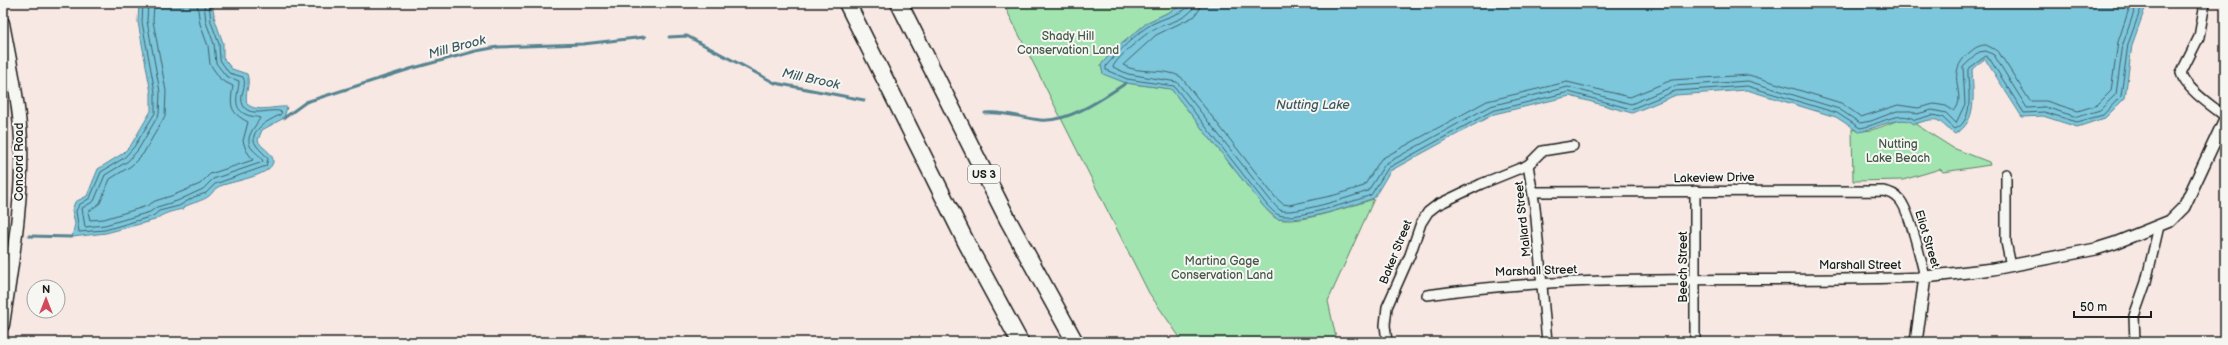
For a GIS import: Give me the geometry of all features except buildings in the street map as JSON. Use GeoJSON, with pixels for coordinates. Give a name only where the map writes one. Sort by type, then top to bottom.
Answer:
{"type":"FeatureCollection","features":[{"type":"Feature","properties":{"kind":"highway"},"geometry":{"type":"LineString","coordinates":[[847,3],[967,244],[1020,342]]}},
{"type":"Feature","properties":{"kind":"highway","name":"US 3"},"geometry":{"type":"LineString","coordinates":[[899,3],[1008,220],[1074,342]]}},
{"type":"Feature","properties":{"kind":"main road","name":"Concord Road"},"geometry":{"type":"LineString","coordinates":[[3,23],[19,116],[21,141],[18,220],[3,325]]}},
{"type":"Feature","properties":{"kind":"street"},"geometry":{"type":"LineString","coordinates":[[2205,3],[2199,37],[2181,73],[2184,81],[2204,101],[2225,117]]}},
{"type":"Feature","properties":{"kind":"street","name":"Marshall Street"},"geometry":{"type":"LineString","coordinates":[[1427,295],[1483,287],[1541,284],[1696,279],[1925,278],[2011,266],[2106,247],[2170,221],[2184,207],[2222,133],[2225,117]]}},
{"type":"Feature","properties":{"kind":"street"},"geometry":{"type":"LineString","coordinates":[[1528,165],[1542,150],[1573,146]]}},
{"type":"Feature","properties":{"kind":"street","name":"Mallard Street"},"geometry":{"type":"LineString","coordinates":[[1528,165],[1533,192],[1547,342]]}},
{"type":"Feature","properties":{"kind":"street","name":"Baker Street"},"geometry":{"type":"LineString","coordinates":[[1387,342],[1385,325],[1387,307],[1410,254],[1421,223],[1428,212],[1437,205],[1481,184],[1528,165]]}},
{"type":"Feature","properties":{"kind":"street"},"geometry":{"type":"LineString","coordinates":[[2006,174],[2006,242],[2011,266]]}},
{"type":"Feature","properties":{"kind":"street","name":"Lakeview Drive"},"geometry":{"type":"LineString","coordinates":[[1533,192],[1878,190],[1894,194]]}},
{"type":"Feature","properties":{"kind":"street","name":"Beech Street"},"geometry":{"type":"LineString","coordinates":[[1695,191],[1695,342]]}},
{"type":"Feature","properties":{"kind":"street","name":"Eliot Street"},"geometry":{"type":"LineString","coordinates":[[1894,194],[1902,204],[1918,250],[1925,278],[1916,342]]}},
{"type":"Feature","properties":{"kind":"street"},"geometry":{"type":"LineString","coordinates":[[2135,342],[2134,316],[2146,282],[2159,226]]}},
{"type":"Feature","properties":{"kind":"green space","name":"Martina Gage Conservation Land"},"geometry":{"type":"Polygon","coordinates":[[[1003,3],[1188,3],[1148,22],[1112,52],[1101,65],[1103,73],[1126,83],[1171,89],[1264,207],[1272,216],[1278,219],[1287,220],[1312,217],[1374,199],[1328,301],[1337,342],[1183,342],[1149,293],[1003,3]]]}},
{"type":"Feature","properties":{"kind":"green space","name":"Nutting Lake Beach"},"geometry":{"type":"Polygon","coordinates":[[[1899,120],[1909,120],[1953,148],[1989,162],[1990,165],[1943,172],[1940,169],[1903,180],[1853,181],[1852,129],[1858,131],[1870,130],[1899,120]]]}},
{"type":"Feature","properties":{"kind":"water"},"geometry":{"type":"Polygon","coordinates":[[[139,3],[212,3],[215,20],[223,43],[223,58],[232,69],[247,74],[247,104],[251,107],[261,109],[287,107],[284,118],[262,130],[258,140],[259,143],[271,155],[273,162],[270,167],[257,175],[218,187],[206,198],[184,207],[183,209],[165,214],[155,220],[106,233],[72,237],[75,224],[72,210],[75,202],[87,196],[98,169],[122,154],[131,145],[151,111],[151,93],[138,22],[139,3]]]}},
{"type":"Feature","properties":{"kind":"water","name":"Nutting Lake"},"geometry":{"type":"Polygon","coordinates":[[[1188,3],[2147,3],[2132,45],[2125,98],[2105,118],[2077,127],[2043,116],[2022,117],[1985,59],[1972,70],[1973,97],[1971,115],[1968,122],[1955,134],[1938,120],[1930,120],[1914,124],[1903,120],[1896,121],[1859,132],[1836,117],[1747,90],[1676,95],[1632,113],[1570,96],[1494,114],[1390,171],[1374,198],[1314,216],[1277,219],[1264,207],[1171,89],[1126,83],[1103,74],[1101,65],[1112,52],[1148,22],[1188,3]]]}},
{"type":"Feature","properties":{"kind":"waterway","name":"Mill Brook"},"geometry":{"type":"LineString","coordinates":[[669,37],[687,36],[775,83],[864,100]]}},
{"type":"Feature","properties":{"kind":"waterway","name":"Mill Brook"},"geometry":{"type":"LineString","coordinates":[[284,118],[306,102],[410,69],[476,51],[498,47],[583,44],[645,37]]}},
{"type":"Feature","properties":{"kind":"waterway","name":"Mill Brook"},"geometry":{"type":"LineString","coordinates":[[985,113],[1006,114],[1040,120],[1062,118],[1074,114],[1107,96],[1126,83]]}},
{"type":"Feature","properties":{"kind":"waterway","name":"Mill Brook"},"geometry":{"type":"LineString","coordinates":[[29,236],[72,237]]}},
{"type":"Feature","properties":{"kind":"park label","name":"Shady Hill Conservation Land"},"geometry":{"type":"Point","coordinates":[1068,43]}}]}
